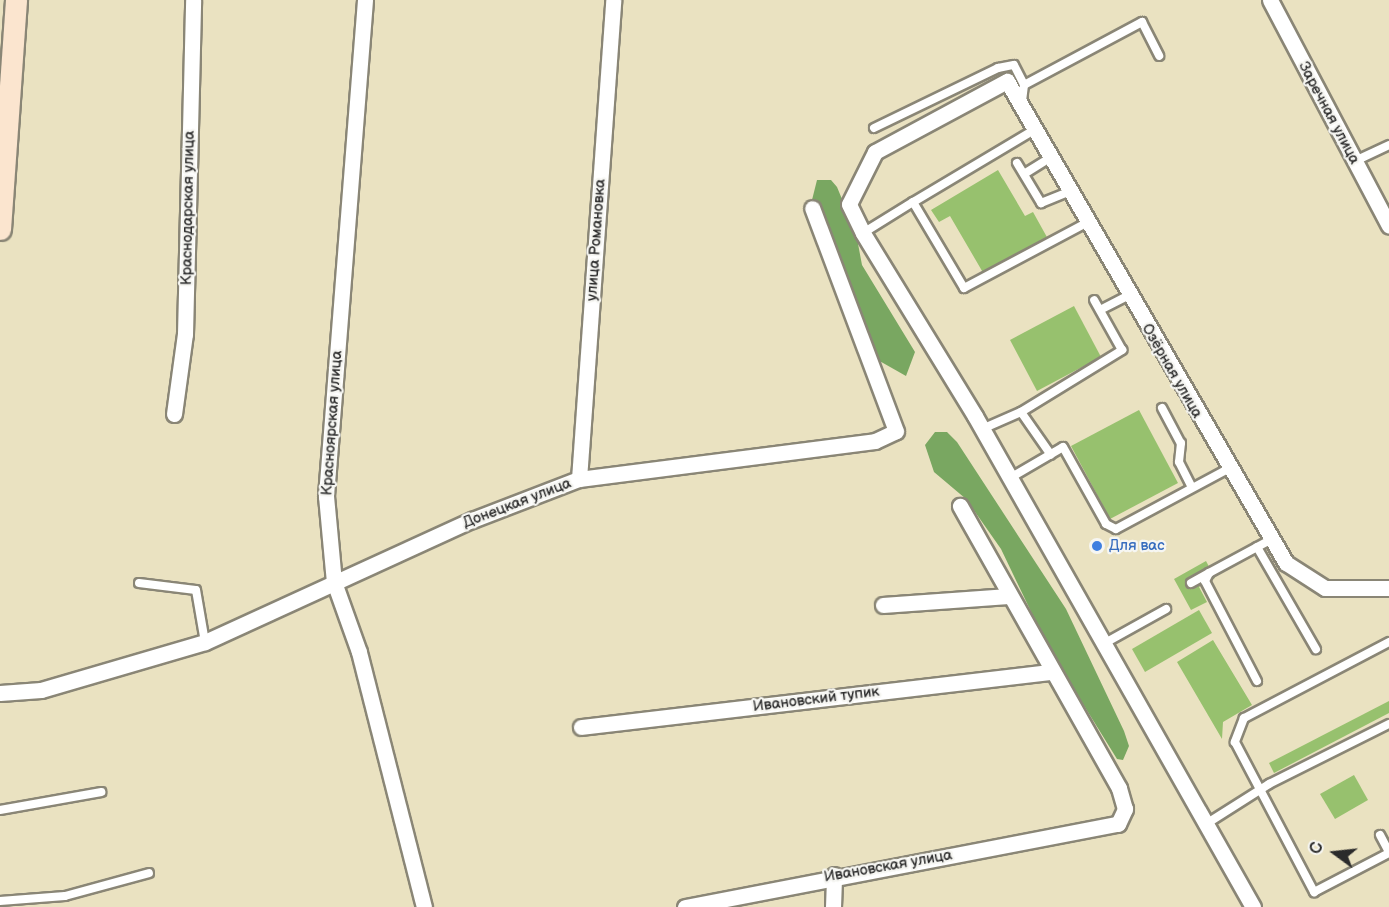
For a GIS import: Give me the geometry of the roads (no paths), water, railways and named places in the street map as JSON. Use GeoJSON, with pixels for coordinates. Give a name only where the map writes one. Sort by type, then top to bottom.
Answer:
{"type":"FeatureCollection","features":[{"type":"Feature","properties":{"kind":"street"},"geometry":{"type":"LineString","coordinates":[[0,229],[16,0]]}},
{"type":"Feature","properties":{"kind":"street","name":"Краснодарская улица"},"geometry":{"type":"LineString","coordinates":[[174,414],[185,334],[193,0]]}},
{"type":"Feature","properties":{"kind":"street","name":"Красноярская улица"},"geometry":{"type":"LineString","coordinates":[[364,0],[326,495],[334,582],[359,652],[423,907]]}},
{"type":"Feature","properties":{"kind":"street","name":"улица Романовка"},"geometry":{"type":"LineString","coordinates":[[579,480],[613,0]]}},
{"type":"Feature","properties":{"kind":"street","name":"Заречная улица"},"geometry":{"type":"LineString","coordinates":[[1270,0],[1389,226]]}},
{"type":"Feature","properties":{"kind":"street","name":"Озёрная улица"},"geometry":{"type":"LineString","coordinates":[[863,233],[849,204],[875,152],[1007,81],[1228,468],[1263,544],[1295,572],[1325,588],[1389,588]]}},
{"type":"Feature","properties":{"kind":"street","name":"Донецкая улица"},"geometry":{"type":"LineString","coordinates":[[0,693],[41,690],[205,642],[472,519],[579,480],[875,441],[896,430],[812,208]]}},
{"type":"Feature","properties":{"kind":"street"},"geometry":{"type":"LineString","coordinates":[[863,233],[982,429],[1253,907]]}},
{"type":"Feature","properties":{"kind":"street"},"geometry":{"type":"LineString","coordinates":[[960,506],[1051,672]]}},
{"type":"Feature","properties":{"kind":"street"},"geometry":{"type":"LineString","coordinates":[[884,605],[1008,596]]}},
{"type":"Feature","properties":{"kind":"street","name":"Ивановский тупик"},"geometry":{"type":"LineString","coordinates":[[581,727],[1051,672]]}},
{"type":"Feature","properties":{"kind":"street","name":"Ивановская улица"},"geometry":{"type":"LineString","coordinates":[[685,907],[834,875],[1093,831],[1118,824],[1125,809],[1119,788],[1063,681],[1051,672]]}},
{"type":"Feature","properties":{"kind":"street"},"geometry":{"type":"LineString","coordinates":[[833,907],[834,875]]}},
{"type":"Feature","properties":{"kind":"lane"},"geometry":{"type":"LineString","coordinates":[[1024,85],[1142,21],[1160,56]]}},
{"type":"Feature","properties":{"kind":"lane"},"geometry":{"type":"LineString","coordinates":[[874,128],[998,68],[1014,65],[1024,85],[1021,106]]}},
{"type":"Feature","properties":{"kind":"lane"},"geometry":{"type":"LineString","coordinates":[[863,233],[1034,130]]}},
{"type":"Feature","properties":{"kind":"lane"},"geometry":{"type":"LineString","coordinates":[[1355,161],[1389,145]]}},
{"type":"Feature","properties":{"kind":"lane"},"geometry":{"type":"LineString","coordinates":[[1024,174],[1050,158]]}},
{"type":"Feature","properties":{"kind":"lane"},"geometry":{"type":"LineString","coordinates":[[1017,163],[1041,203],[1070,191]]}},
{"type":"Feature","properties":{"kind":"lane"},"geometry":{"type":"LineString","coordinates":[[913,202],[964,288],[1088,222]]}},
{"type":"Feature","properties":{"kind":"lane"},"geometry":{"type":"LineString","coordinates":[[1100,310],[1128,296]]}},
{"type":"Feature","properties":{"kind":"lane"},"geometry":{"type":"LineString","coordinates":[[982,429],[1021,412],[1120,353],[1094,300]]}},
{"type":"Feature","properties":{"kind":"lane"},"geometry":{"type":"LineString","coordinates":[[1162,408],[1181,443],[1179,462],[1192,488]]}},
{"type":"Feature","properties":{"kind":"lane"},"geometry":{"type":"LineString","coordinates":[[1021,412],[1051,454]]}},
{"type":"Feature","properties":{"kind":"lane"},"geometry":{"type":"LineString","coordinates":[[1010,478],[1063,447],[1106,524],[1116,529],[1228,468]]}},
{"type":"Feature","properties":{"kind":"lane"},"geometry":{"type":"LineString","coordinates":[[1191,583],[1263,544],[1316,649]]}},
{"type":"Feature","properties":{"kind":"lane"},"geometry":{"type":"LineString","coordinates":[[1209,573],[1206,591],[1257,681]]}},
{"type":"Feature","properties":{"kind":"lane"},"geometry":{"type":"LineString","coordinates":[[139,583],[196,590],[205,642]]}},
{"type":"Feature","properties":{"kind":"lane"},"geometry":{"type":"LineString","coordinates":[[1105,643],[1166,609]]}},
{"type":"Feature","properties":{"kind":"lane"},"geometry":{"type":"LineString","coordinates":[[1380,835],[1389,853],[1314,892],[1235,742],[1244,718],[1389,642]]}},
{"type":"Feature","properties":{"kind":"lane"},"geometry":{"type":"LineString","coordinates":[[1206,824],[1261,794],[1269,784],[1389,724]]}},
{"type":"Feature","properties":{"kind":"lane"},"geometry":{"type":"LineString","coordinates":[[0,810],[101,792]]}},
{"type":"Feature","properties":{"kind":"lane"},"geometry":{"type":"LineString","coordinates":[[0,901],[65,897],[149,873]]}},
{"type":"Feature","properties":{"kind":"place","name":"Для вас"},"geometry":{"type":"Point","coordinates":[1097,546]}}]}
